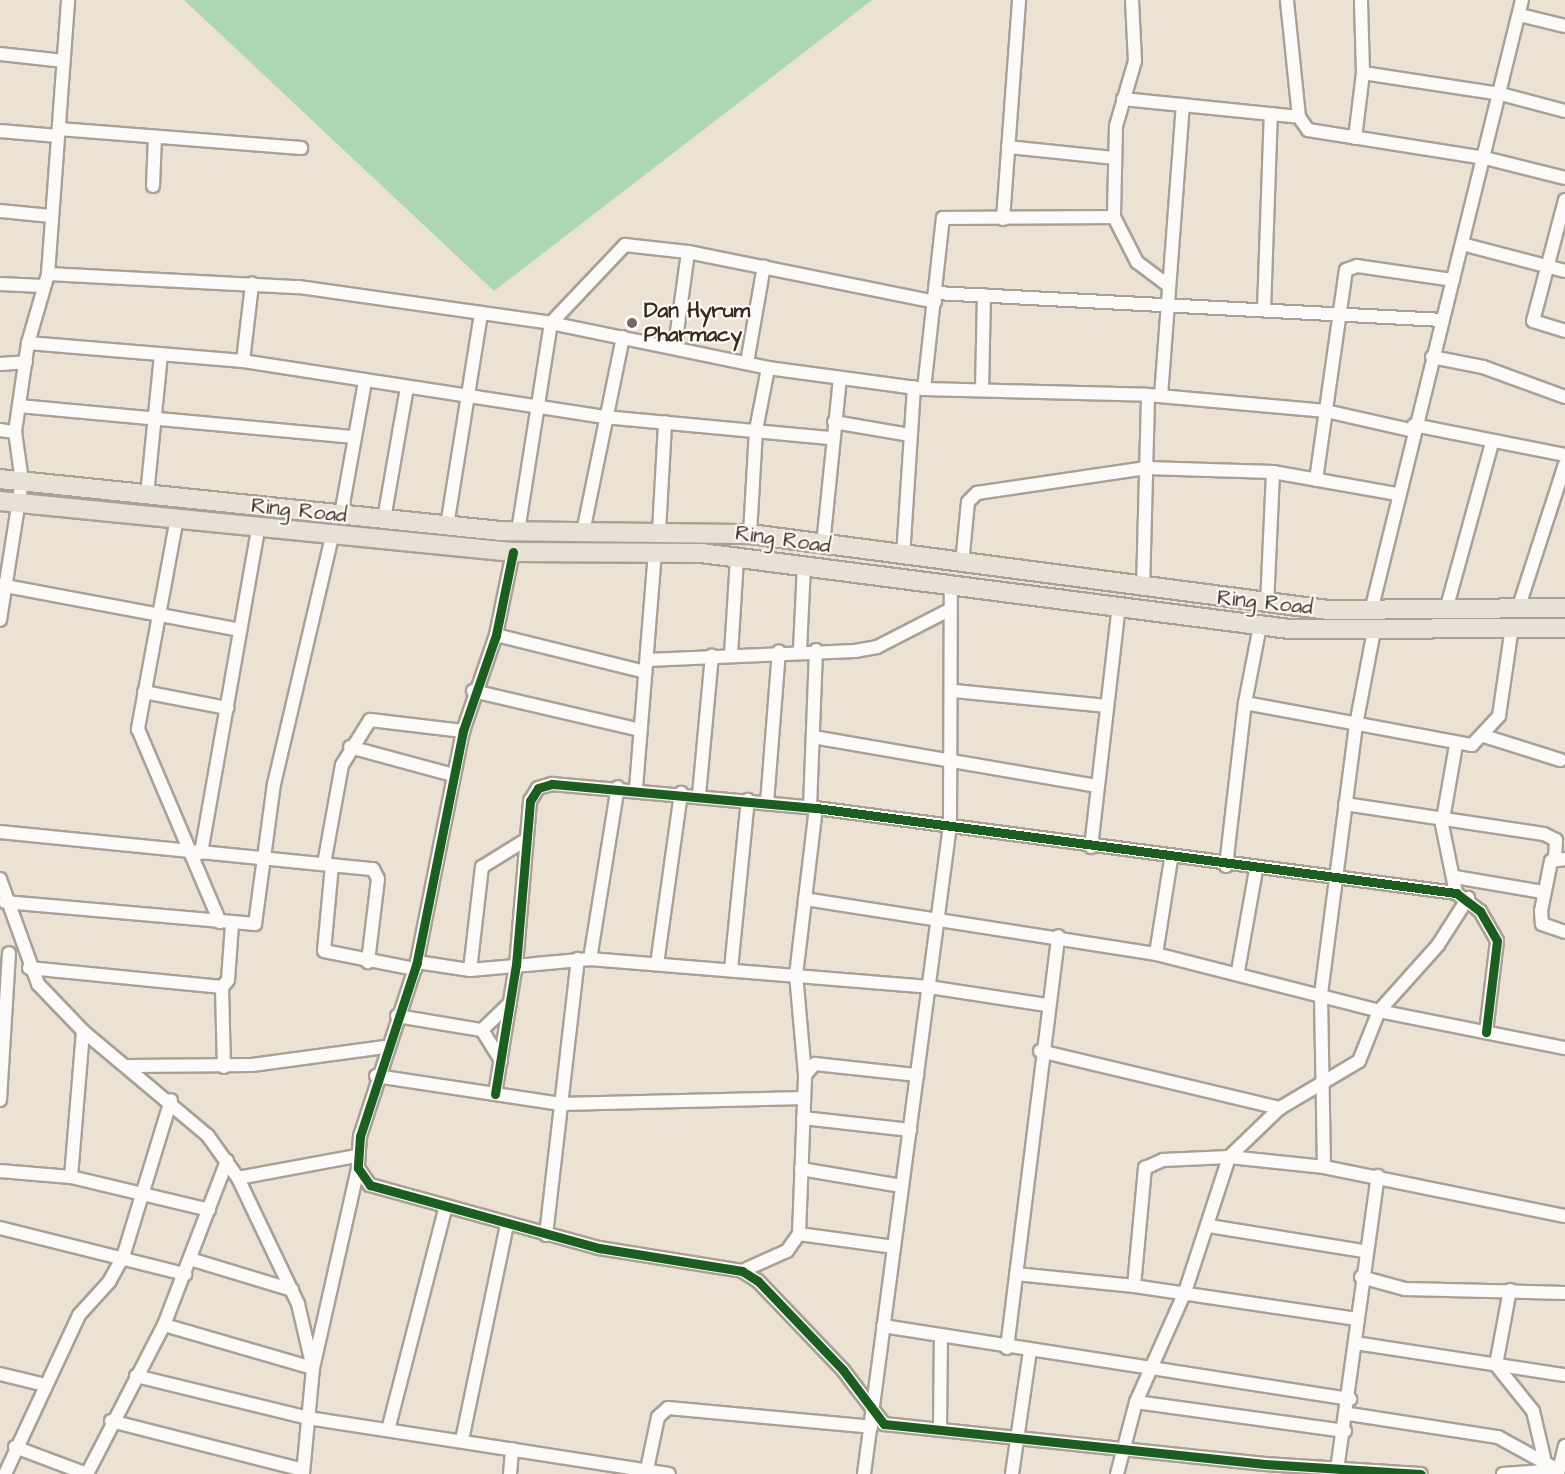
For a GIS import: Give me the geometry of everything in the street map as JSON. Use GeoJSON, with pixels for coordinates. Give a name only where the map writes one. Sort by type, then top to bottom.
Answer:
{"type":"FeatureCollection","features":[{"type":"Feature","properties":{"kind":"main road","name":"Ring Road"},"geometry":{"type":"LineString","coordinates":[[0,479],[447,526],[518,531],[659,531],[750,534],[903,557],[1267,605],[1371,611],[1565,608]]}},
{"type":"Feature","properties":{"kind":"main road","name":"Ring Road"},"geometry":{"type":"LineString","coordinates":[[0,501],[513,552],[655,553],[737,558],[1260,626],[1374,631],[1512,627],[1565,628]]}},
{"type":"Feature","properties":{"kind":"street"},"geometry":{"type":"LineString","coordinates":[[0,620],[3,585],[22,481],[15,432],[28,343],[45,280],[68,0]]}},
{"type":"Feature","properties":{"kind":"street"},"geometry":{"type":"LineString","coordinates":[[1003,219],[1019,0]]}},
{"type":"Feature","properties":{"kind":"street"},"geometry":{"type":"LineString","coordinates":[[1132,0],[1135,61],[1124,99],[1114,158],[1114,217],[1137,262],[1169,286]]}},
{"type":"Feature","properties":{"kind":"street"},"geometry":{"type":"LineString","coordinates":[[1287,0],[1299,117],[1305,129],[1485,158],[1565,178]]}},
{"type":"Feature","properties":{"kind":"street"},"geometry":{"type":"LineString","coordinates":[[1355,138],[1363,73],[1361,0]]}},
{"type":"Feature","properties":{"kind":"street"},"geometry":{"type":"LineString","coordinates":[[1371,611],[1396,494],[1485,158],[1522,0]]}},
{"type":"Feature","properties":{"kind":"street"},"geometry":{"type":"LineString","coordinates":[[1520,15],[1565,26]]}},
{"type":"Feature","properties":{"kind":"street"},"geometry":{"type":"LineString","coordinates":[[0,54],[63,60]]}},
{"type":"Feature","properties":{"kind":"street"},"geometry":{"type":"LineString","coordinates":[[1363,73],[1501,94],[1565,111]]}},
{"type":"Feature","properties":{"kind":"street"},"geometry":{"type":"LineString","coordinates":[[1124,99],[1299,117]]}},
{"type":"Feature","properties":{"kind":"street"},"geometry":{"type":"LineString","coordinates":[[1161,396],[1183,105]]}},
{"type":"Feature","properties":{"kind":"street"},"geometry":{"type":"LineString","coordinates":[[1264,310],[1271,114]]}},
{"type":"Feature","properties":{"kind":"street"},"geometry":{"type":"LineString","coordinates":[[0,131],[155,137],[301,148]]}},
{"type":"Feature","properties":{"kind":"street"},"geometry":{"type":"LineString","coordinates":[[153,186],[155,137]]}},
{"type":"Feature","properties":{"kind":"street"},"geometry":{"type":"LineString","coordinates":[[1008,147],[1114,158]]}},
{"type":"Feature","properties":{"kind":"street"},"geometry":{"type":"LineString","coordinates":[[1565,200],[1545,263],[1533,321],[1565,331]]}},
{"type":"Feature","properties":{"kind":"street"},"geometry":{"type":"LineString","coordinates":[[0,211],[50,216]]}},
{"type":"Feature","properties":{"kind":"street"},"geometry":{"type":"LineString","coordinates":[[903,557],[909,435],[935,297],[943,218],[1114,217]]}},
{"type":"Feature","properties":{"kind":"street"},"geometry":{"type":"LineString","coordinates":[[1462,244],[1545,263],[1565,271]]}},
{"type":"Feature","properties":{"kind":"street"},"geometry":{"type":"LineString","coordinates":[[518,531],[540,408],[551,323],[625,245],[688,252],[935,297],[984,295],[1442,320]]}},
{"type":"Feature","properties":{"kind":"street"},"geometry":{"type":"LineString","coordinates":[[675,346],[688,252]]}},
{"type":"Feature","properties":{"kind":"street"},"geometry":{"type":"LineString","coordinates":[[747,363],[764,266]]}},
{"type":"Feature","properties":{"kind":"street"},"geometry":{"type":"LineString","coordinates":[[1316,480],[1346,270],[1358,266],[1453,280]]}},
{"type":"Feature","properties":{"kind":"street"},"geometry":{"type":"LineString","coordinates":[[0,284],[45,280],[252,284],[551,323],[675,346],[768,368],[840,378],[919,388],[1148,395],[1326,411],[1565,455]]}},
{"type":"Feature","properties":{"kind":"street"},"geometry":{"type":"LineString","coordinates":[[243,361],[252,284]]}},
{"type":"Feature","properties":{"kind":"street"},"geometry":{"type":"LineString","coordinates":[[982,390],[984,295]]}},
{"type":"Feature","properties":{"kind":"street"},"geometry":{"type":"LineString","coordinates":[[447,526],[481,313]]}},
{"type":"Feature","properties":{"kind":"street"},"geometry":{"type":"LineString","coordinates":[[583,532],[604,417],[623,337]]}},
{"type":"Feature","properties":{"kind":"street"},"geometry":{"type":"LineString","coordinates":[[28,343],[243,361],[604,417],[832,438]]}},
{"type":"Feature","properties":{"kind":"street"},"geometry":{"type":"LineString","coordinates":[[147,495],[161,355]]}},
{"type":"Feature","properties":{"kind":"street"},"geometry":{"type":"LineString","coordinates":[[1432,357],[1483,367],[1565,398]]}},
{"type":"Feature","properties":{"kind":"street"},"geometry":{"type":"LineString","coordinates":[[0,364],[26,363]]}},
{"type":"Feature","properties":{"kind":"street"},"geometry":{"type":"LineString","coordinates":[[750,534],[756,430],[768,368]]}},
{"type":"Feature","properties":{"kind":"street"},"geometry":{"type":"LineString","coordinates":[[823,545],[832,438],[840,378]]}},
{"type":"Feature","properties":{"kind":"street"},"geometry":{"type":"LineString","coordinates":[[341,515],[365,381]]}},
{"type":"Feature","properties":{"kind":"street"},"geometry":{"type":"LineString","coordinates":[[384,519],[407,387]]}},
{"type":"Feature","properties":{"kind":"street"},"geometry":{"type":"LineString","coordinates":[[1143,589],[1148,395]]}},
{"type":"Feature","properties":{"kind":"street"},"geometry":{"type":"LineString","coordinates":[[20,406],[355,437]]}},
{"type":"Feature","properties":{"kind":"street"},"geometry":{"type":"LineString","coordinates":[[834,422],[909,435]]}},
{"type":"Feature","properties":{"kind":"street"},"geometry":{"type":"LineString","coordinates":[[659,531],[665,423]]}},
{"type":"Feature","properties":{"kind":"street"},"geometry":{"type":"LineString","coordinates":[[0,430],[15,432]]}},
{"type":"Feature","properties":{"kind":"street"},"geometry":{"type":"LineString","coordinates":[[1446,610],[1492,443]]}},
{"type":"Feature","properties":{"kind":"street"},"geometry":{"type":"LineString","coordinates":[[1518,609],[1565,464]]}},
{"type":"Feature","properties":{"kind":"street"},"geometry":{"type":"LineString","coordinates":[[962,564],[971,496],[1146,468],[1273,472],[1396,494]]}},
{"type":"Feature","properties":{"kind":"street"},"geometry":{"type":"LineString","coordinates":[[1267,605],[1273,472]]}},
{"type":"Feature","properties":{"kind":"street"},"geometry":{"type":"LineString","coordinates":[[177,518],[144,692],[141,747],[188,851],[226,923],[228,980],[222,987],[224,1067]]}},
{"type":"Feature","properties":{"kind":"street"},"geometry":{"type":"LineString","coordinates":[[201,853],[259,525]]}},
{"type":"Feature","properties":{"kind":"street"},"geometry":{"type":"LineString","coordinates":[[5,902],[255,924],[259,917],[262,858],[333,533]]}},
{"type":"Feature","properties":{"kind":"street"},"geometry":{"type":"LineString","coordinates":[[111,1421],[303,1472],[314,1368],[376,1076],[416,966],[463,731],[473,691],[496,635],[513,552]]}},
{"type":"Feature","properties":{"kind":"street"},"geometry":{"type":"LineString","coordinates":[[636,788],[655,553]]}},
{"type":"Feature","properties":{"kind":"street"},"geometry":{"type":"LineString","coordinates":[[731,654],[737,558]]}},
{"type":"Feature","properties":{"kind":"street"},"geometry":{"type":"LineString","coordinates":[[800,650],[804,566]]}},
{"type":"Feature","properties":{"kind":"street"},"geometry":{"type":"LineString","coordinates":[[3,585],[160,611],[240,630]]}},
{"type":"Feature","properties":{"kind":"street"},"geometry":{"type":"LineString","coordinates":[[864,1474],[950,825],[954,692],[951,585]]}},
{"type":"Feature","properties":{"kind":"street"},"geometry":{"type":"LineString","coordinates":[[1091,847],[1119,606]]}},
{"type":"Feature","properties":{"kind":"street"},"geometry":{"type":"LineString","coordinates":[[496,635],[647,666],[731,654],[877,647],[950,610]]}},
{"type":"Feature","properties":{"kind":"street"},"geometry":{"type":"LineString","coordinates":[[1226,867],[1245,703],[1260,626]]}},
{"type":"Feature","properties":{"kind":"street"},"geometry":{"type":"LineString","coordinates":[[1245,703],[1456,745],[1472,745],[1484,736],[1499,716],[1512,627]]}},
{"type":"Feature","properties":{"kind":"street"},"geometry":{"type":"LineString","coordinates":[[1324,1167],[1321,994],[1334,878],[1356,725],[1374,631]]}},
{"type":"Feature","properties":{"kind":"street"},"geometry":{"type":"LineString","coordinates":[[742,1271],[787,1251],[799,1234],[805,1075],[796,975],[813,808],[816,650]]}},
{"type":"Feature","properties":{"kind":"street"},"geometry":{"type":"LineString","coordinates":[[767,803],[779,651]]}},
{"type":"Feature","properties":{"kind":"street"},"geometry":{"type":"LineString","coordinates":[[699,795],[712,656]]}},
{"type":"Feature","properties":{"kind":"street"},"geometry":{"type":"LineString","coordinates":[[473,691],[641,730]]}},
{"type":"Feature","properties":{"kind":"street"},"geometry":{"type":"LineString","coordinates":[[144,692],[227,708]]}},
{"type":"Feature","properties":{"kind":"street"},"geometry":{"type":"LineString","coordinates":[[954,692],[1107,706]]}},
{"type":"Feature","properties":{"kind":"street"},"geometry":{"type":"LineString","coordinates":[[463,731],[379,717],[370,720],[350,747],[329,817],[324,951],[368,962],[470,970],[584,959],[731,969],[929,987],[1046,1005]]}},
{"type":"Feature","properties":{"kind":"street"},"geometry":{"type":"LineString","coordinates":[[1484,736],[1560,760]]}},
{"type":"Feature","properties":{"kind":"street"},"geometry":{"type":"LineString","coordinates":[[813,737],[952,758],[1098,786]]}},
{"type":"Feature","properties":{"kind":"street"},"geometry":{"type":"LineString","coordinates":[[1456,745],[1443,820],[1455,877],[1456,893]]}},
{"type":"Feature","properties":{"kind":"street"},"geometry":{"type":"LineString","coordinates":[[350,747],[453,775]]}},
{"type":"Feature","properties":{"kind":"street"},"geometry":{"type":"LineString","coordinates":[[546,1235],[561,1104],[584,959],[618,787]]}},
{"type":"Feature","properties":{"kind":"street"},"geometry":{"type":"LineString","coordinates":[[495,1094],[516,965],[530,801],[538,788],[636,788],[748,800],[950,825],[1226,867],[1456,893],[1468,898],[1497,941],[1486,1032]]}},
{"type":"Feature","properties":{"kind":"street"},"geometry":{"type":"LineString","coordinates":[[657,964],[681,793]]}},
{"type":"Feature","properties":{"kind":"street"},"geometry":{"type":"LineString","coordinates":[[731,969],[748,800]]}},
{"type":"Feature","properties":{"kind":"street"},"geometry":{"type":"LineString","coordinates":[[1345,804],[1544,834],[1556,840],[1560,859],[1543,892],[1542,924],[1565,932]]}},
{"type":"Feature","properties":{"kind":"street"},"geometry":{"type":"LineString","coordinates":[[0,832],[328,865],[377,874],[368,962]]}},
{"type":"Feature","properties":{"kind":"street"},"geometry":{"type":"LineString","coordinates":[[470,970],[482,867],[527,840]]}},
{"type":"Feature","properties":{"kind":"street"},"geometry":{"type":"LineString","coordinates":[[1156,954],[1171,859]]}},
{"type":"Feature","properties":{"kind":"street"},"geometry":{"type":"LineString","coordinates":[[1238,971],[1256,870]]}},
{"type":"Feature","properties":{"kind":"street"},"geometry":{"type":"LineString","coordinates":[[1455,877],[1543,892]]}},
{"type":"Feature","properties":{"kind":"street"},"geometry":{"type":"LineString","coordinates":[[0,879],[5,902],[10,952],[1,1049],[0,1100]]}},
{"type":"Feature","properties":{"kind":"street"},"geometry":{"type":"LineString","coordinates":[[1117,1474],[1136,1402],[1153,1369],[1185,1292],[1209,1226],[1229,1157],[1280,1108],[1324,1084],[1359,1061],[1379,1011],[1438,945],[1468,898]]}},
{"type":"Feature","properties":{"kind":"street"},"geometry":{"type":"LineString","coordinates":[[805,900],[937,921],[1058,936],[1156,954],[1238,971],[1379,1011],[1565,1048]]}},
{"type":"Feature","properties":{"kind":"street"},"geometry":{"type":"LineString","coordinates":[[1008,1348],[1040,1051],[1058,936]]}},
{"type":"Feature","properties":{"kind":"street"},"geometry":{"type":"LineString","coordinates":[[10,952],[29,968],[83,1031],[171,1100],[226,1161],[238,1178],[292,1290],[314,1368]]}},
{"type":"Feature","properties":{"kind":"street"},"geometry":{"type":"LineString","coordinates":[[29,968],[222,987]]}},
{"type":"Feature","properties":{"kind":"street"},"geometry":{"type":"LineString","coordinates":[[482,1030],[510,1003]]}},
{"type":"Feature","properties":{"kind":"street"},"geometry":{"type":"LineString","coordinates":[[397,1016],[482,1030],[501,1059]]}},
{"type":"Feature","properties":{"kind":"street"},"geometry":{"type":"LineString","coordinates":[[71,1177],[83,1031]]}},
{"type":"Feature","properties":{"kind":"street"},"geometry":{"type":"LineString","coordinates":[[129,1066],[224,1067],[385,1047]]}},
{"type":"Feature","properties":{"kind":"street"},"geometry":{"type":"LineString","coordinates":[[1040,1051],[1280,1108]]}},
{"type":"Feature","properties":{"kind":"street"},"geometry":{"type":"LineString","coordinates":[[805,1075],[815,1064],[917,1075]]}},
{"type":"Feature","properties":{"kind":"street"},"geometry":{"type":"LineString","coordinates":[[376,1076],[561,1104],[804,1098]]}},
{"type":"Feature","properties":{"kind":"street"},"geometry":{"type":"LineString","coordinates":[[5,1474],[15,1447],[79,1315],[109,1282],[123,1257],[145,1195],[171,1100]]}},
{"type":"Feature","properties":{"kind":"street"},"geometry":{"type":"LineString","coordinates":[[803,1118],[910,1130]]}},
{"type":"Feature","properties":{"kind":"street"},"geometry":{"type":"LineString","coordinates":[[1134,1286],[1145,1168],[1163,1160],[1229,1157],[1324,1167],[1378,1176],[1565,1216]]}},
{"type":"Feature","properties":{"kind":"street"},"geometry":{"type":"LineString","coordinates":[[15,1447],[87,1474],[111,1421],[164,1325],[226,1161]]}},
{"type":"Feature","properties":{"kind":"street"},"geometry":{"type":"LineString","coordinates":[[238,1178],[358,1162]]}},
{"type":"Feature","properties":{"kind":"street"},"geometry":{"type":"LineString","coordinates":[[358,1162],[370,1185],[507,1224],[546,1235],[742,1271],[775,1298],[874,1407],[884,1424],[1016,1434],[1337,1470],[1421,1474]]}},
{"type":"Feature","properties":{"kind":"street"},"geometry":{"type":"LineString","coordinates":[[801,1169],[902,1186]]}},
{"type":"Feature","properties":{"kind":"street"},"geometry":{"type":"LineString","coordinates":[[0,1171],[71,1177],[208,1210]]}},
{"type":"Feature","properties":{"kind":"street"},"geometry":{"type":"LineString","coordinates":[[1337,1470],[1349,1414],[1364,1251],[1378,1176]]}},
{"type":"Feature","properties":{"kind":"street"},"geometry":{"type":"LineString","coordinates":[[388,1430],[446,1206]]}},
{"type":"Feature","properties":{"kind":"street"},"geometry":{"type":"LineString","coordinates":[[462,1440],[507,1224]]}},
{"type":"Feature","properties":{"kind":"street"},"geometry":{"type":"LineString","coordinates":[[1209,1226],[1364,1251]]}},
{"type":"Feature","properties":{"kind":"street"},"geometry":{"type":"LineString","coordinates":[[0,1228],[185,1274]]}},
{"type":"Feature","properties":{"kind":"street"},"geometry":{"type":"LineString","coordinates":[[799,1234],[894,1247]]}},
{"type":"Feature","properties":{"kind":"street"},"geometry":{"type":"LineString","coordinates":[[190,1259],[292,1290]]}},
{"type":"Feature","properties":{"kind":"street"},"geometry":{"type":"LineString","coordinates":[[1016,1274],[1185,1292],[1357,1319]]}},
{"type":"Feature","properties":{"kind":"street"},"geometry":{"type":"LineString","coordinates":[[1361,1277],[1405,1289],[1565,1293]]}},
{"type":"Feature","properties":{"kind":"street"},"geometry":{"type":"LineString","coordinates":[[1510,1290],[1496,1365],[1533,1411],[1544,1458]]}},
{"type":"Feature","properties":{"kind":"street"},"geometry":{"type":"LineString","coordinates":[[164,1325],[314,1368]]}},
{"type":"Feature","properties":{"kind":"street"},"geometry":{"type":"LineString","coordinates":[[883,1326],[1029,1352],[1350,1399]]}},
{"type":"Feature","properties":{"kind":"street"},"geometry":{"type":"LineString","coordinates":[[940,1428],[941,1336]]}},
{"type":"Feature","properties":{"kind":"street"},"geometry":{"type":"LineString","coordinates":[[1355,1343],[1565,1375]]}},
{"type":"Feature","properties":{"kind":"street"},"geometry":{"type":"LineString","coordinates":[[1012,1474],[1029,1352]]}},
{"type":"Feature","properties":{"kind":"street"},"geometry":{"type":"LineString","coordinates":[[0,1374],[45,1385]]}},
{"type":"Feature","properties":{"kind":"street"},"geometry":{"type":"LineString","coordinates":[[136,1376],[308,1419],[462,1440],[645,1473],[669,1474]]}},
{"type":"Feature","properties":{"kind":"street"},"geometry":{"type":"LineString","coordinates":[[1136,1402],[1345,1431]]}},
{"type":"Feature","properties":{"kind":"street"},"geometry":{"type":"LineString","coordinates":[[645,1473],[658,1417],[668,1408],[871,1427]]}},
{"type":"Feature","properties":{"kind":"street"},"geometry":{"type":"LineString","coordinates":[[1349,1414],[1498,1437],[1544,1458],[1558,1472]]}},
{"type":"Feature","properties":{"kind":"street"},"geometry":{"type":"LineString","coordinates":[[1558,1472],[1565,1446]]}},
{"type":"Feature","properties":{"kind":"street"},"geometry":{"type":"LineString","coordinates":[[510,1474],[512,1449]]}},
{"type":"Feature","properties":{"kind":"street"},"geometry":{"type":"LineString","coordinates":[[1503,1474],[1558,1472]]}},
{"type":"Feature","properties":{"kind":"green space"},"geometry":{"type":"Polygon","coordinates":[[[184,0],[872,0],[494,291],[184,0]]]}},
{"type":"Feature","properties":{"kind":"cycle path"},"geometry":{"type":"LineString","coordinates":[[513,552],[496,635],[463,731],[417,962],[360,1136],[358,1168],[370,1185],[599,1248],[742,1271],[758,1281],[843,1370],[884,1424],[1265,1464],[1421,1474]]}},
{"type":"Feature","properties":{"kind":"cycle path"},"geometry":{"type":"LineString","coordinates":[[495,1094],[516,965],[530,801],[538,788],[552,784],[816,808],[1456,893],[1480,911],[1497,941],[1486,1032]]}},
{"type":"Feature","properties":{"kind":"place","name":"Dan Hyrum Pharmacy"},"geometry":{"type":"Point","coordinates":[632,323]}}]}
